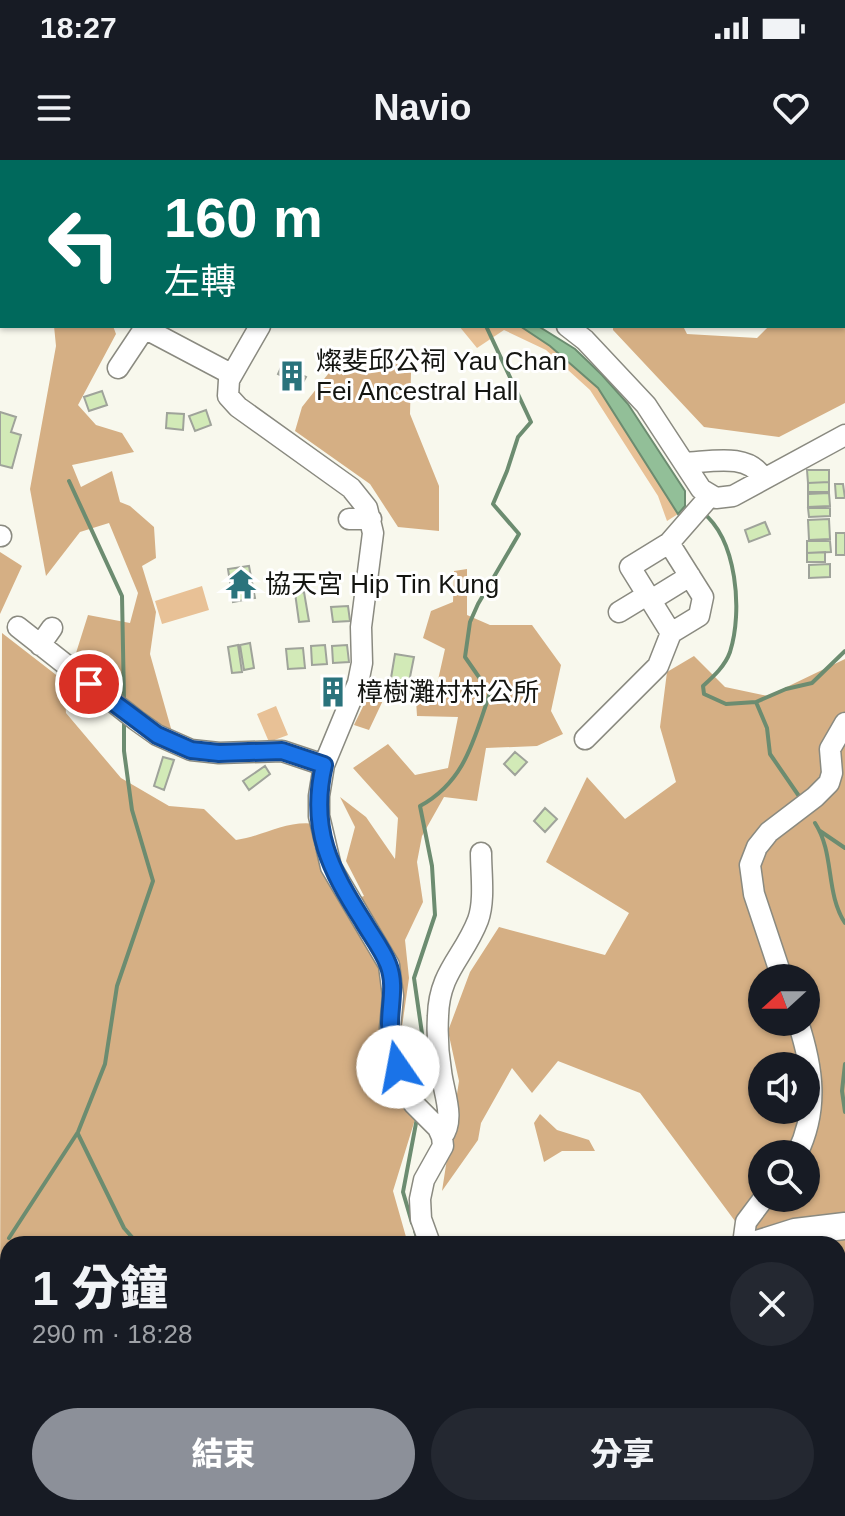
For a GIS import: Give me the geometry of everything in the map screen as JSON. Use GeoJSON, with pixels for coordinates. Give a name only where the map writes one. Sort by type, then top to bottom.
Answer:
{"type":"FeatureCollection","features":[{"type":"Feature","properties":{"kind":"main road"},"geometry":{"type":"LineString","coordinates":[[782,1236],[845,1226]]}},
{"type":"Feature","properties":{"kind":"street"},"geometry":{"type":"LineString","coordinates":[[118,368],[144,328]]}},
{"type":"Feature","properties":{"kind":"street"},"geometry":{"type":"LineString","coordinates":[[147,328],[231,374]]}},
{"type":"Feature","properties":{"kind":"street"},"geometry":{"type":"LineString","coordinates":[[259,328],[231,374],[227,391],[230,401],[351,488],[361,498],[371,519],[373,541],[361,627],[360,675],[324,765],[319,816],[325,849],[334,874],[389,965],[393,990],[391,1037],[402,1085],[414,1104],[438,1130],[446,1131],[448,1113],[437,1028],[439,1002],[449,970],[479,919],[481,853]]}},
{"type":"Feature","properties":{"kind":"street"},"geometry":{"type":"LineString","coordinates":[[570,328],[585,340],[646,405],[708,498],[733,496],[845,435]]}},
{"type":"Feature","properties":{"kind":"street"},"geometry":{"type":"LineString","coordinates":[[684,463],[741,461],[754,467],[763,478]]}},
{"type":"Feature","properties":{"kind":"street"},"geometry":{"type":"LineString","coordinates":[[671,633],[630,567],[669,543],[708,498]]}},
{"type":"Feature","properties":{"kind":"street"},"geometry":{"type":"LineString","coordinates":[[349,519],[371,519]]}},
{"type":"Feature","properties":{"kind":"street"},"geometry":{"type":"LineString","coordinates":[[585,739],[658,666],[671,633],[699,616],[703,597],[669,543]]}},
{"type":"Feature","properties":{"kind":"street"},"geometry":{"type":"LineString","coordinates":[[619,612],[690,576]]}},
{"type":"Feature","properties":{"kind":"street"},"geometry":{"type":"LineString","coordinates":[[18,627],[157,735],[191,750],[219,753],[282,751],[324,765]]}},
{"type":"Feature","properties":{"kind":"street"},"geometry":{"type":"LineString","coordinates":[[40,645],[52,628]]}},
{"type":"Feature","properties":{"kind":"street"},"geometry":{"type":"LineString","coordinates":[[777,964],[754,894],[750,865],[757,847],[769,832],[829,783],[832,773],[830,749],[845,723]]}},
{"type":"Feature","properties":{"kind":"street"},"geometry":{"type":"LineString","coordinates":[[802,1036],[808,1055],[812,1112],[802,1140]]}},
{"type":"Feature","properties":{"kind":"street"},"geometry":{"type":"LineString","coordinates":[[427,1236],[421,1219],[420,1199],[424,1180],[439,1156],[438,1130]]}},
{"type":"Feature","properties":{"kind":"street"},"geometry":{"type":"LineString","coordinates":[[744,1236],[746,1222],[754,1212]]}},
{"type":"Feature","properties":{"kind":"shaded area"},"geometry":{"type":"Polygon","coordinates":[[[54,328],[114,328],[116,334],[78,405],[96,425],[122,433],[134,452],[72,465],[81,487],[112,471],[120,502],[130,506],[154,527],[156,558],[142,566],[156,612],[150,654],[172,732],[141,711],[76,653],[88,615],[130,623],[138,593],[109,523],[80,532],[46,576],[30,489],[56,346],[54,328]]]}},
{"type":"Feature","properties":{"kind":"shaded area"},"geometry":{"type":"Polygon","coordinates":[[[461,328],[523,328],[550,346],[598,388],[678,514],[667,521],[658,496],[590,390],[546,350],[504,330],[477,348],[461,328]]]}},
{"type":"Feature","properties":{"kind":"shaded area"},"geometry":{"type":"Polygon","coordinates":[[[523,328],[541,328],[575,349],[628,404],[685,491],[685,506],[678,514],[598,388],[550,346],[523,328]]]}},
{"type":"Feature","properties":{"kind":"shaded area"},"geometry":{"type":"Polygon","coordinates":[[[613,328],[684,328],[687,334],[757,338],[767,328],[845,328],[845,403],[779,437],[704,427],[613,328]]]}},
{"type":"Feature","properties":{"kind":"shaded area"},"geometry":{"type":"Polygon","coordinates":[[[374,351],[411,371],[410,414],[439,486],[439,531],[398,527],[370,484],[295,431],[302,407],[332,369],[374,351]]]}},
{"type":"Feature","properties":{"kind":"shaded area"},"geometry":{"type":"Polygon","coordinates":[[[0,552],[22,566],[0,614],[0,552]]]}},
{"type":"Feature","properties":{"kind":"shaded area"},"geometry":{"type":"Polygon","coordinates":[[[467,569],[467,615],[490,625],[532,625],[561,665],[551,711],[563,734],[537,746],[486,748],[477,801],[444,797],[422,836],[417,862],[423,902],[405,940],[409,978],[401,1034],[417,1113],[393,1191],[406,1236],[0,1236],[2,633],[64,681],[66,713],[121,778],[169,806],[204,809],[236,840],[285,826],[315,824],[313,834],[317,855],[345,903],[364,896],[346,861],[355,827],[340,797],[366,817],[395,859],[398,818],[353,768],[388,744],[415,775],[448,768],[458,717],[417,716],[416,700],[433,702],[445,649],[423,638],[431,611],[453,602],[454,571],[467,569]]]}},
{"type":"Feature","properties":{"kind":"shaded area"},"geometry":{"type":"Polygon","coordinates":[[[202,586],[209,610],[162,624],[155,601],[202,586]]]}},
{"type":"Feature","properties":{"kind":"shaded area"},"geometry":{"type":"Polygon","coordinates":[[[694,656],[725,687],[768,696],[845,659],[845,1236],[746,1236],[640,1093],[558,1061],[532,1093],[512,1068],[481,1123],[478,1140],[442,1191],[459,1081],[448,1031],[470,972],[499,927],[605,955],[629,913],[546,862],[587,777],[625,819],[676,782],[660,727],[667,672],[694,656]]]}},
{"type":"Feature","properties":{"kind":"shaded area"},"geometry":{"type":"Polygon","coordinates":[[[372,688],[386,694],[369,730],[354,725],[372,688]]]}},
{"type":"Feature","properties":{"kind":"shaded area"},"geometry":{"type":"Polygon","coordinates":[[[276,706],[288,735],[269,742],[257,714],[276,706]]]}},
{"type":"Feature","properties":{"kind":"shaded area"},"geometry":{"type":"Polygon","coordinates":[[[540,1114],[557,1130],[589,1140],[595,1151],[562,1151],[544,1162],[534,1123],[540,1114]]]}},
{"type":"Feature","properties":{"kind":"building","name":"燦斐邱公祠 Yau Chan Fei Ancestral Hall"},"geometry":{"type":"Polygon","coordinates":[[[282,365],[306,377],[301,386],[278,374],[282,365]]]}},
{"type":"Feature","properties":{"kind":"building"},"geometry":{"type":"Polygon","coordinates":[[[102,391],[107,405],[89,411],[84,397],[102,391]]]}},
{"type":"Feature","properties":{"kind":"building"},"geometry":{"type":"Polygon","coordinates":[[[206,410],[211,425],[195,431],[189,416],[206,410]]]}},
{"type":"Feature","properties":{"kind":"building"},"geometry":{"type":"Polygon","coordinates":[[[0,412],[16,417],[11,432],[21,435],[12,468],[0,465],[0,412]]]}},
{"type":"Feature","properties":{"kind":"building"},"geometry":{"type":"Polygon","coordinates":[[[167,413],[184,414],[183,430],[166,428],[167,413]]]}},
{"type":"Feature","properties":{"kind":"building"},"geometry":{"type":"Polygon","coordinates":[[[807,470],[829,470],[829,482],[808,483],[807,470]]]}},
{"type":"Feature","properties":{"kind":"building"},"geometry":{"type":"Polygon","coordinates":[[[829,482],[829,492],[808,492],[808,483],[829,482]]]}},
{"type":"Feature","properties":{"kind":"building"},"geometry":{"type":"Polygon","coordinates":[[[835,484],[843,484],[845,498],[836,498],[835,484]]]}},
{"type":"Feature","properties":{"kind":"building"},"geometry":{"type":"Polygon","coordinates":[[[829,493],[830,506],[808,507],[808,494],[829,493]]]}},
{"type":"Feature","properties":{"kind":"building"},"geometry":{"type":"Polygon","coordinates":[[[808,508],[830,508],[830,516],[809,517],[808,508]]]}},
{"type":"Feature","properties":{"kind":"building"},"geometry":{"type":"Polygon","coordinates":[[[829,519],[830,539],[809,540],[808,520],[829,519]]]}},
{"type":"Feature","properties":{"kind":"building"},"geometry":{"type":"Polygon","coordinates":[[[765,522],[770,534],[749,542],[745,530],[765,522]]]}},
{"type":"Feature","properties":{"kind":"building"},"geometry":{"type":"Polygon","coordinates":[[[836,533],[845,533],[845,555],[836,555],[836,533]]]}},
{"type":"Feature","properties":{"kind":"building"},"geometry":{"type":"Polygon","coordinates":[[[807,541],[830,541],[831,552],[807,553],[807,541]]]}},
{"type":"Feature","properties":{"kind":"building"},"geometry":{"type":"Polygon","coordinates":[[[825,552],[825,562],[807,562],[807,553],[825,552]]]}},
{"type":"Feature","properties":{"kind":"building"},"geometry":{"type":"Polygon","coordinates":[[[830,564],[830,577],[809,578],[809,565],[830,564]]]}},
{"type":"Feature","properties":{"kind":"building","name":"協天宮 Hip Tin Kung"},"geometry":{"type":"Polygon","coordinates":[[[249,566],[255,598],[233,602],[228,569],[249,566]]]}},
{"type":"Feature","properties":{"kind":"building"},"geometry":{"type":"Polygon","coordinates":[[[304,592],[309,621],[299,622],[295,593],[304,592]]]}},
{"type":"Feature","properties":{"kind":"building"},"geometry":{"type":"Polygon","coordinates":[[[348,606],[350,621],[333,622],[331,607],[348,606]]]}},
{"type":"Feature","properties":{"kind":"building"},"geometry":{"type":"Polygon","coordinates":[[[250,643],[254,668],[244,670],[240,645],[250,643]]]}},
{"type":"Feature","properties":{"kind":"building"},"geometry":{"type":"Polygon","coordinates":[[[238,645],[242,672],[232,673],[228,647],[238,645]]]}},
{"type":"Feature","properties":{"kind":"building"},"geometry":{"type":"Polygon","coordinates":[[[325,645],[327,664],[312,665],[311,646],[325,645]]]}},
{"type":"Feature","properties":{"kind":"building"},"geometry":{"type":"Polygon","coordinates":[[[347,645],[349,662],[333,663],[332,646],[347,645]]]}},
{"type":"Feature","properties":{"kind":"building"},"geometry":{"type":"Polygon","coordinates":[[[303,648],[305,668],[288,669],[286,649],[303,648]]]}},
{"type":"Feature","properties":{"kind":"building"},"geometry":{"type":"Polygon","coordinates":[[[395,654],[414,657],[408,687],[390,684],[395,654]]]}},
{"type":"Feature","properties":{"kind":"building","name":"樟樹灘村村公所"},"geometry":{"type":"Polygon","coordinates":[[[326,681],[339,681],[340,703],[327,703],[326,681]]]}},
{"type":"Feature","properties":{"kind":"building"},"geometry":{"type":"Polygon","coordinates":[[[515,752],[527,762],[515,775],[504,764],[515,752]]]}},
{"type":"Feature","properties":{"kind":"building"},"geometry":{"type":"Polygon","coordinates":[[[163,757],[174,760],[164,790],[154,786],[163,757]]]}},
{"type":"Feature","properties":{"kind":"building"},"geometry":{"type":"Polygon","coordinates":[[[265,766],[270,774],[249,790],[243,781],[265,766]]]}},
{"type":"Feature","properties":{"kind":"building"},"geometry":{"type":"Polygon","coordinates":[[[545,808],[557,819],[545,832],[534,821],[545,808]]]}},
{"type":"Feature","properties":{"kind":"waterway"},"geometry":{"type":"LineString","coordinates":[[420,1102],[426,1061],[414,978],[435,915],[432,866],[420,806],[436,796],[458,771],[473,742],[490,693],[465,657],[470,622],[519,534],[493,504],[518,437],[531,422],[487,328]]}},
{"type":"Feature","properties":{"kind":"waterway"},"geometry":{"type":"LineString","coordinates":[[69,481],[122,596],[124,700]]}},
{"type":"Feature","properties":{"kind":"waterway"},"geometry":{"type":"LineString","coordinates":[[702,512],[714,524],[730,557],[736,597],[730,652],[715,675],[703,686],[704,694],[726,704],[756,702],[786,689],[812,683],[845,651]]}},
{"type":"Feature","properties":{"kind":"waterway"},"geometry":{"type":"LineString","coordinates":[[756,702],[767,728],[770,754],[801,799]]}},
{"type":"Feature","properties":{"kind":"waterway"},"geometry":{"type":"LineString","coordinates":[[10,1236],[78,1132],[105,1064],[117,986],[153,881],[132,810],[124,751],[124,720]]}},
{"type":"Feature","properties":{"kind":"waterway"},"geometry":{"type":"LineString","coordinates":[[815,823],[825,847],[835,899],[845,923]]}},
{"type":"Feature","properties":{"kind":"waterway"},"geometry":{"type":"LineString","coordinates":[[820,831],[845,848]]}},
{"type":"Feature","properties":{"kind":"waterway"},"geometry":{"type":"LineString","coordinates":[[845,1064],[842,1091],[845,1112]]}},
{"type":"Feature","properties":{"kind":"waterway"},"geometry":{"type":"LineString","coordinates":[[412,1223],[403,1192],[417,1118]]}},
{"type":"Feature","properties":{"kind":"waterway"},"geometry":{"type":"LineString","coordinates":[[78,1134],[124,1228],[131,1236]]}},
{"type":"Feature","properties":{"kind":"waterway"},"geometry":{"type":"LineString","coordinates":[[415,1231],[417,1236]]}},
{"type":"Feature","properties":{"kind":"place","name":"燦斐邱公祠 Yau Chan Fei Ancestral Hall"},"geometry":{"type":"Point","coordinates":[292,376]}},
{"type":"Feature","properties":{"kind":"place","name":"協天宮 Hip Tin Kung"},"geometry":{"type":"Point","coordinates":[241,584]}},
{"type":"Feature","properties":{"kind":"place","name":"樟樹灘村村公所"},"geometry":{"type":"Point","coordinates":[333,692]}},
{"type":"Feature","properties":{"kind":"route"},"geometry":{"type":"LineString","coordinates":[[89,684],[157,735],[191,750],[206,753],[282,751],[324,765],[319,816],[325,849],[334,874],[389,965],[393,996],[390,1028],[398,1067]]}}]}
